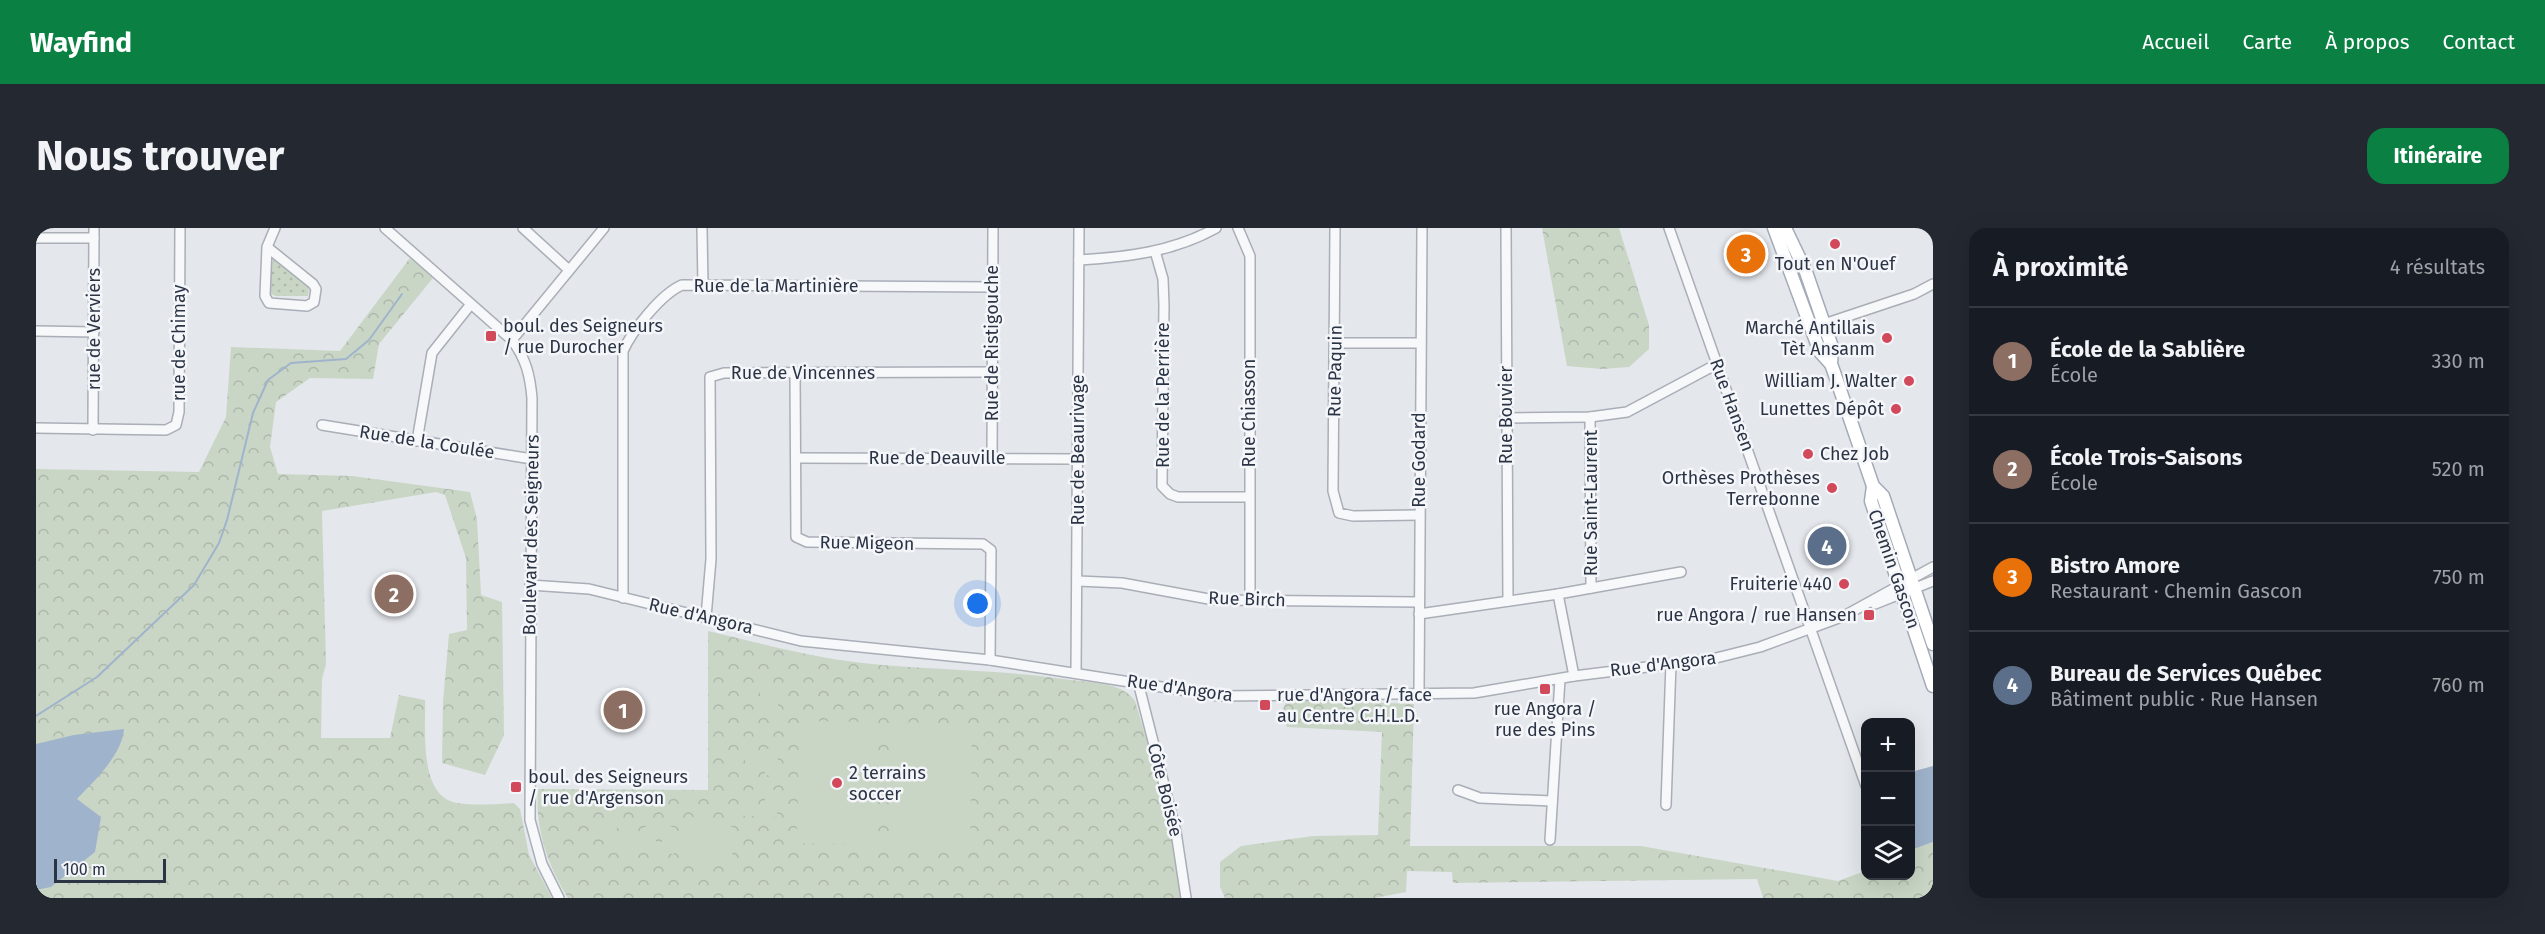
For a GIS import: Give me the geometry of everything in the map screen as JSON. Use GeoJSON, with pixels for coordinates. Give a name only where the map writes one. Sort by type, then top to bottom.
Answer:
{"type":"FeatureCollection","features":[{"type":"Feature","properties":{"kind":"main road","name":"Chemin Gascon"},"geometry":{"type":"LineString","coordinates":[[1773,228],[1820,352],[1831,364]]}},
{"type":"Feature","properties":{"kind":"main road","name":"Chemin Gascon"},"geometry":{"type":"LineString","coordinates":[[1785,228],[1801,261],[1832,347],[1831,364],[1873,486],[1871,501],[1933,644]]}},
{"type":"Feature","properties":{"kind":"main road","name":"Chemin Gascon"},"geometry":{"type":"LineString","coordinates":[[1908,587],[1933,686]]}},
{"type":"Feature","properties":{"kind":"street","name":"rue de Chimay"},"geometry":{"type":"LineString","coordinates":[[36,428],[166,430],[176,425],[179,412],[180,228]]}},
{"type":"Feature","properties":{"kind":"street"},"geometry":{"type":"LineString","coordinates":[[267,246],[313,284],[316,289],[314,302],[307,306],[269,303],[265,296],[267,246],[275,228]]}},
{"type":"Feature","properties":{"kind":"street","name":"Boulevard des Seigneurs"},"geometry":{"type":"LineString","coordinates":[[385,228],[512,340],[522,354],[529,371],[532,398],[530,820],[542,864],[559,898]]}},
{"type":"Feature","properties":{"kind":"street"},"geometry":{"type":"LineString","coordinates":[[523,228],[569,270]]}},
{"type":"Feature","properties":{"kind":"street"},"geometry":{"type":"LineString","coordinates":[[512,340],[604,228]]}},
{"type":"Feature","properties":{"kind":"street"},"geometry":{"type":"LineString","coordinates":[[702,228],[703,286]]}},
{"type":"Feature","properties":{"kind":"street","name":"Rue de Ristigouche"},"geometry":{"type":"LineString","coordinates":[[992,458],[993,228]]}},
{"type":"Feature","properties":{"kind":"street","name":"Rue de Beaurivage"},"geometry":{"type":"LineString","coordinates":[[1076,672],[1079,228]]}},
{"type":"Feature","properties":{"kind":"street"},"geometry":{"type":"LineString","coordinates":[[1079,260],[1135,256],[1199,237],[1216,228]]}},
{"type":"Feature","properties":{"kind":"street","name":"Rue Chiasson"},"geometry":{"type":"LineString","coordinates":[[1238,228],[1250,256],[1250,601]]}},
{"type":"Feature","properties":{"kind":"street","name":"Rue Paquin"},"geometry":{"type":"LineString","coordinates":[[1335,228],[1333,491],[1339,513],[1353,516],[1419,515]]}},
{"type":"Feature","properties":{"kind":"street","name":"Rue Godard"},"geometry":{"type":"LineString","coordinates":[[1419,692],[1422,228]]}},
{"type":"Feature","properties":{"kind":"street","name":"Rue Bouvier"},"geometry":{"type":"LineString","coordinates":[[1506,228],[1505,418],[1508,601]]}},
{"type":"Feature","properties":{"kind":"street","name":"Rue Hansen"},"geometry":{"type":"LineString","coordinates":[[1669,228],[1861,772]]}},
{"type":"Feature","properties":{"kind":"street","name":"rue de Verviers"},"geometry":{"type":"LineString","coordinates":[[93,430],[94,233]]}},
{"type":"Feature","properties":{"kind":"street"},"geometry":{"type":"LineString","coordinates":[[36,238],[94,233]]}},
{"type":"Feature","properties":{"kind":"street","name":"Rue de la Perrière"},"geometry":{"type":"LineString","coordinates":[[1155,251],[1163,279],[1164,305],[1162,486],[1170,494],[1178,496],[1249,497]]}},
{"type":"Feature","properties":{"kind":"street"},"geometry":{"type":"LineString","coordinates":[[1812,328],[1914,294],[1933,284]]}},
{"type":"Feature","properties":{"kind":"street","name":"Rue de la Martinière"},"geometry":{"type":"LineString","coordinates":[[623,598],[623,351],[630,336],[672,289],[682,285],[992,287]]}},
{"type":"Feature","properties":{"kind":"street"},"geometry":{"type":"LineString","coordinates":[[417,441],[432,353],[471,304]]}},
{"type":"Feature","properties":{"kind":"street"},"geometry":{"type":"LineString","coordinates":[[36,331],[94,332]]}},
{"type":"Feature","properties":{"kind":"street"},"geometry":{"type":"LineString","coordinates":[[1335,343],[1420,343]]}},
{"type":"Feature","properties":{"kind":"street"},"geometry":{"type":"LineString","coordinates":[[1505,418],[1590,417],[1627,412],[1717,364]]}},
{"type":"Feature","properties":{"kind":"street","name":"Rue Migeon"},"geometry":{"type":"LineString","coordinates":[[795,372],[796,537],[807,542],[983,544],[991,550],[990,660]]}},
{"type":"Feature","properties":{"kind":"street","name":"Rue de Vincennes"},"geometry":{"type":"LineString","coordinates":[[706,617],[711,559],[710,377],[724,373],[993,372]]}},
{"type":"Feature","properties":{"kind":"street","name":"Rue Saint-Laurent"},"geometry":{"type":"LineString","coordinates":[[1590,417],[1591,588]]}},
{"type":"Feature","properties":{"kind":"street","name":"Rue de la Coulée"},"geometry":{"type":"LineString","coordinates":[[322,425],[532,459]]}},
{"type":"Feature","properties":{"kind":"street","name":"Rue de Deauville"},"geometry":{"type":"LineString","coordinates":[[796,458],[1078,459]]}},
{"type":"Feature","properties":{"kind":"street","name":"Rue d'Angora"},"geometry":{"type":"LineString","coordinates":[[1908,587],[1933,567]]}},
{"type":"Feature","properties":{"kind":"street"},"geometry":{"type":"LineString","coordinates":[[1419,614],[1558,594],[1681,572]]}},
{"type":"Feature","properties":{"kind":"street","name":"Rue Birch"},"geometry":{"type":"LineString","coordinates":[[1078,580],[1122,583],[1214,600],[1418,602]]}},
{"type":"Feature","properties":{"kind":"street","name":"Rue d'Angora"},"geometry":{"type":"LineString","coordinates":[[530,585],[563,586],[623,598],[824,644],[990,660],[1237,697],[1419,692],[1474,693],[1574,676],[1741,653],[1812,629],[1908,587],[1933,581]]}},
{"type":"Feature","properties":{"kind":"street"},"geometry":{"type":"LineString","coordinates":[[1558,594],[1574,676]]}},
{"type":"Feature","properties":{"kind":"street"},"geometry":{"type":"LineString","coordinates":[[1666,805],[1671,663]]}},
{"type":"Feature","properties":{"kind":"street"},"geometry":{"type":"LineString","coordinates":[[1550,840],[1560,679]]}},
{"type":"Feature","properties":{"kind":"street","name":"Côte Boisée"},"geometry":{"type":"LineString","coordinates":[[1138,682],[1176,832],[1186,898]]}},
{"type":"Feature","properties":{"kind":"street"},"geometry":{"type":"LineString","coordinates":[[1458,790],[1480,798],[1552,801]]}},
{"type":"Feature","properties":{"kind":"green space"},"geometry":{"type":"Polygon","coordinates":[[[1542,228],[1619,228],[1649,325],[1649,349],[1629,367],[1602,369],[1567,366],[1542,228]]]}},
{"type":"Feature","properties":{"kind":"green space"},"geometry":{"type":"Polygon","coordinates":[[[410,258],[433,278],[379,344],[373,379],[310,378],[276,402],[270,447],[278,474],[352,476],[470,492],[477,519],[481,595],[502,602],[504,735],[485,775],[442,763],[443,702],[449,634],[467,630],[466,558],[445,495],[436,492],[322,511],[326,664],[322,679],[321,738],[390,738],[399,695],[425,700],[427,760],[436,788],[444,798],[457,803],[478,805],[514,803],[520,809],[529,855],[552,898],[36,898],[36,469],[199,472],[226,417],[231,347],[340,351],[410,258]]]}},
{"type":"Feature","properties":{"kind":"green space"},"geometry":{"type":"Polygon","coordinates":[[[274,260],[280,261],[309,287],[308,296],[271,294],[270,266],[274,260]]]}},
{"type":"Feature","properties":{"kind":"green space"},"geometry":{"type":"Polygon","coordinates":[[[708,631],[833,659],[891,666],[1035,675],[1103,684],[1122,690],[1135,701],[1169,815],[1183,898],[568,898],[548,859],[544,846],[538,818],[538,789],[708,790],[708,631]]]}},
{"type":"Feature","properties":{"kind":"green space"},"geometry":{"type":"Polygon","coordinates":[[[760,684],[778,684],[778,711],[760,711],[760,684]]]}},
{"type":"Feature","properties":{"kind":"green space"},"geometry":{"type":"Polygon","coordinates":[[[1287,699],[1414,704],[1410,846],[1641,846],[1838,881],[1861,872],[1861,880],[1915,880],[1915,849],[1933,842],[1933,898],[1763,898],[1757,879],[1453,883],[1452,872],[1407,871],[1406,892],[1375,898],[1225,898],[1220,887],[1220,862],[1241,846],[1313,836],[1378,835],[1382,732],[1287,727],[1282,712],[1287,699]]]}},
{"type":"Feature","properties":{"kind":"green space","name":"2 terrains soccer"},"geometry":{"type":"Polygon","coordinates":[[[799,721],[878,722],[876,845],[797,843],[799,721]]]}},
{"type":"Feature","properties":{"kind":"green space"},"geometry":{"type":"Polygon","coordinates":[[[893,722],[972,724],[970,846],[891,845],[893,722]]]}},
{"type":"Feature","properties":{"kind":"green space"},"geometry":{"type":"Polygon","coordinates":[[[745,748],[758,749],[758,775],[745,775],[745,748]]]}},
{"type":"Feature","properties":{"kind":"green space"},"geometry":{"type":"Polygon","coordinates":[[[766,749],[778,749],[778,776],[765,775],[766,749]]]}},
{"type":"Feature","properties":{"kind":"green space"},"geometry":{"type":"Polygon","coordinates":[[[745,789],[757,790],[757,816],[744,816],[745,789]]]}},
{"type":"Feature","properties":{"kind":"green space"},"geometry":{"type":"Polygon","coordinates":[[[765,790],[778,790],[777,817],[765,817],[765,790]]]}},
{"type":"Feature","properties":{"kind":"green space"},"geometry":{"type":"Polygon","coordinates":[[[691,816],[707,826],[733,827],[732,866],[681,864],[681,825],[691,816]]]}},
{"type":"Feature","properties":{"kind":"green space"},"geometry":{"type":"Polygon","coordinates":[[[604,826],[617,826],[616,853],[604,853],[604,826]]]}},
{"type":"Feature","properties":{"kind":"green space"},"geometry":{"type":"Polygon","coordinates":[[[623,826],[635,826],[635,853],[622,853],[623,826]]]}},
{"type":"Feature","properties":{"kind":"green space"},"geometry":{"type":"Polygon","coordinates":[[[644,827],[656,827],[656,853],[644,853],[644,827]]]}},
{"type":"Feature","properties":{"kind":"green space"},"geometry":{"type":"Polygon","coordinates":[[[662,827],[675,827],[674,854],[662,853],[662,827]]]}},
{"type":"Feature","properties":{"kind":"water"},"geometry":{"type":"Polygon","coordinates":[[[124,729],[113,758],[77,799],[101,817],[95,852],[51,887],[36,890],[36,744],[74,735],[124,729]]]}},
{"type":"Feature","properties":{"kind":"water"},"geometry":{"type":"Polygon","coordinates":[[[1933,766],[1933,842],[1915,849],[1915,772],[1933,766]]]}},
{"type":"Feature","properties":{"kind":"waterway"},"geometry":{"type":"LineString","coordinates":[[36,716],[97,677],[194,585],[219,543],[227,520],[253,413],[268,380],[291,363],[346,359],[369,340],[402,294]]}},
{"type":"Feature","properties":{"kind":"place","name":"Tout en N'Ouef"},"geometry":{"type":"Point","coordinates":[1835,244]}},
{"type":"Feature","properties":{"kind":"place","name":"Bistro Amore"},"geometry":{"type":"Point","coordinates":[1746,254]}},
{"type":"Feature","properties":{"kind":"place","name":"boul. des Seigneurs / rue Durocher"},"geometry":{"type":"Point","coordinates":[491,336]}},
{"type":"Feature","properties":{"kind":"place","name":"Marché Antillais Tèt Ansanm"},"geometry":{"type":"Point","coordinates":[1887,338]}},
{"type":"Feature","properties":{"kind":"place","name":"William J. Walter"},"geometry":{"type":"Point","coordinates":[1909,381]}},
{"type":"Feature","properties":{"kind":"place","name":"Lunettes Dépôt"},"geometry":{"type":"Point","coordinates":[1896,409]}},
{"type":"Feature","properties":{"kind":"place","name":"Chez Job"},"geometry":{"type":"Point","coordinates":[1808,454]}},
{"type":"Feature","properties":{"kind":"place","name":"Orthèses Prothèses Terrebonne"},"geometry":{"type":"Point","coordinates":[1832,488]}},
{"type":"Feature","properties":{"kind":"place","name":"Bureau de Services Québec"},"geometry":{"type":"Point","coordinates":[1827,546]}},
{"type":"Feature","properties":{"kind":"place","name":"Fruiterie 440"},"geometry":{"type":"Point","coordinates":[1844,584]}},
{"type":"Feature","properties":{"kind":"place","name":"École Trois-Saisons"},"geometry":{"type":"Point","coordinates":[394,594]}},
{"type":"Feature","properties":{"kind":"place","name":"rue Angora / rue Hansen"},"geometry":{"type":"Point","coordinates":[1869,615]}},
{"type":"Feature","properties":{"kind":"place","name":"rue Angora / rue des Pins"},"geometry":{"type":"Point","coordinates":[1545,689]}},
{"type":"Feature","properties":{"kind":"place","name":"rue d'Angora / face au Centre C.H.L.D."},"geometry":{"type":"Point","coordinates":[1265,705]}},
{"type":"Feature","properties":{"kind":"place","name":"École de la Sablière"},"geometry":{"type":"Point","coordinates":[623,710]}},
{"type":"Feature","properties":{"kind":"place","name":"2 terrains soccer"},"geometry":{"type":"Point","coordinates":[837,783]}},
{"type":"Feature","properties":{"kind":"place","name":"boul. des Seigneurs / rue d'Argenson"},"geometry":{"type":"Point","coordinates":[516,787]}}]}
